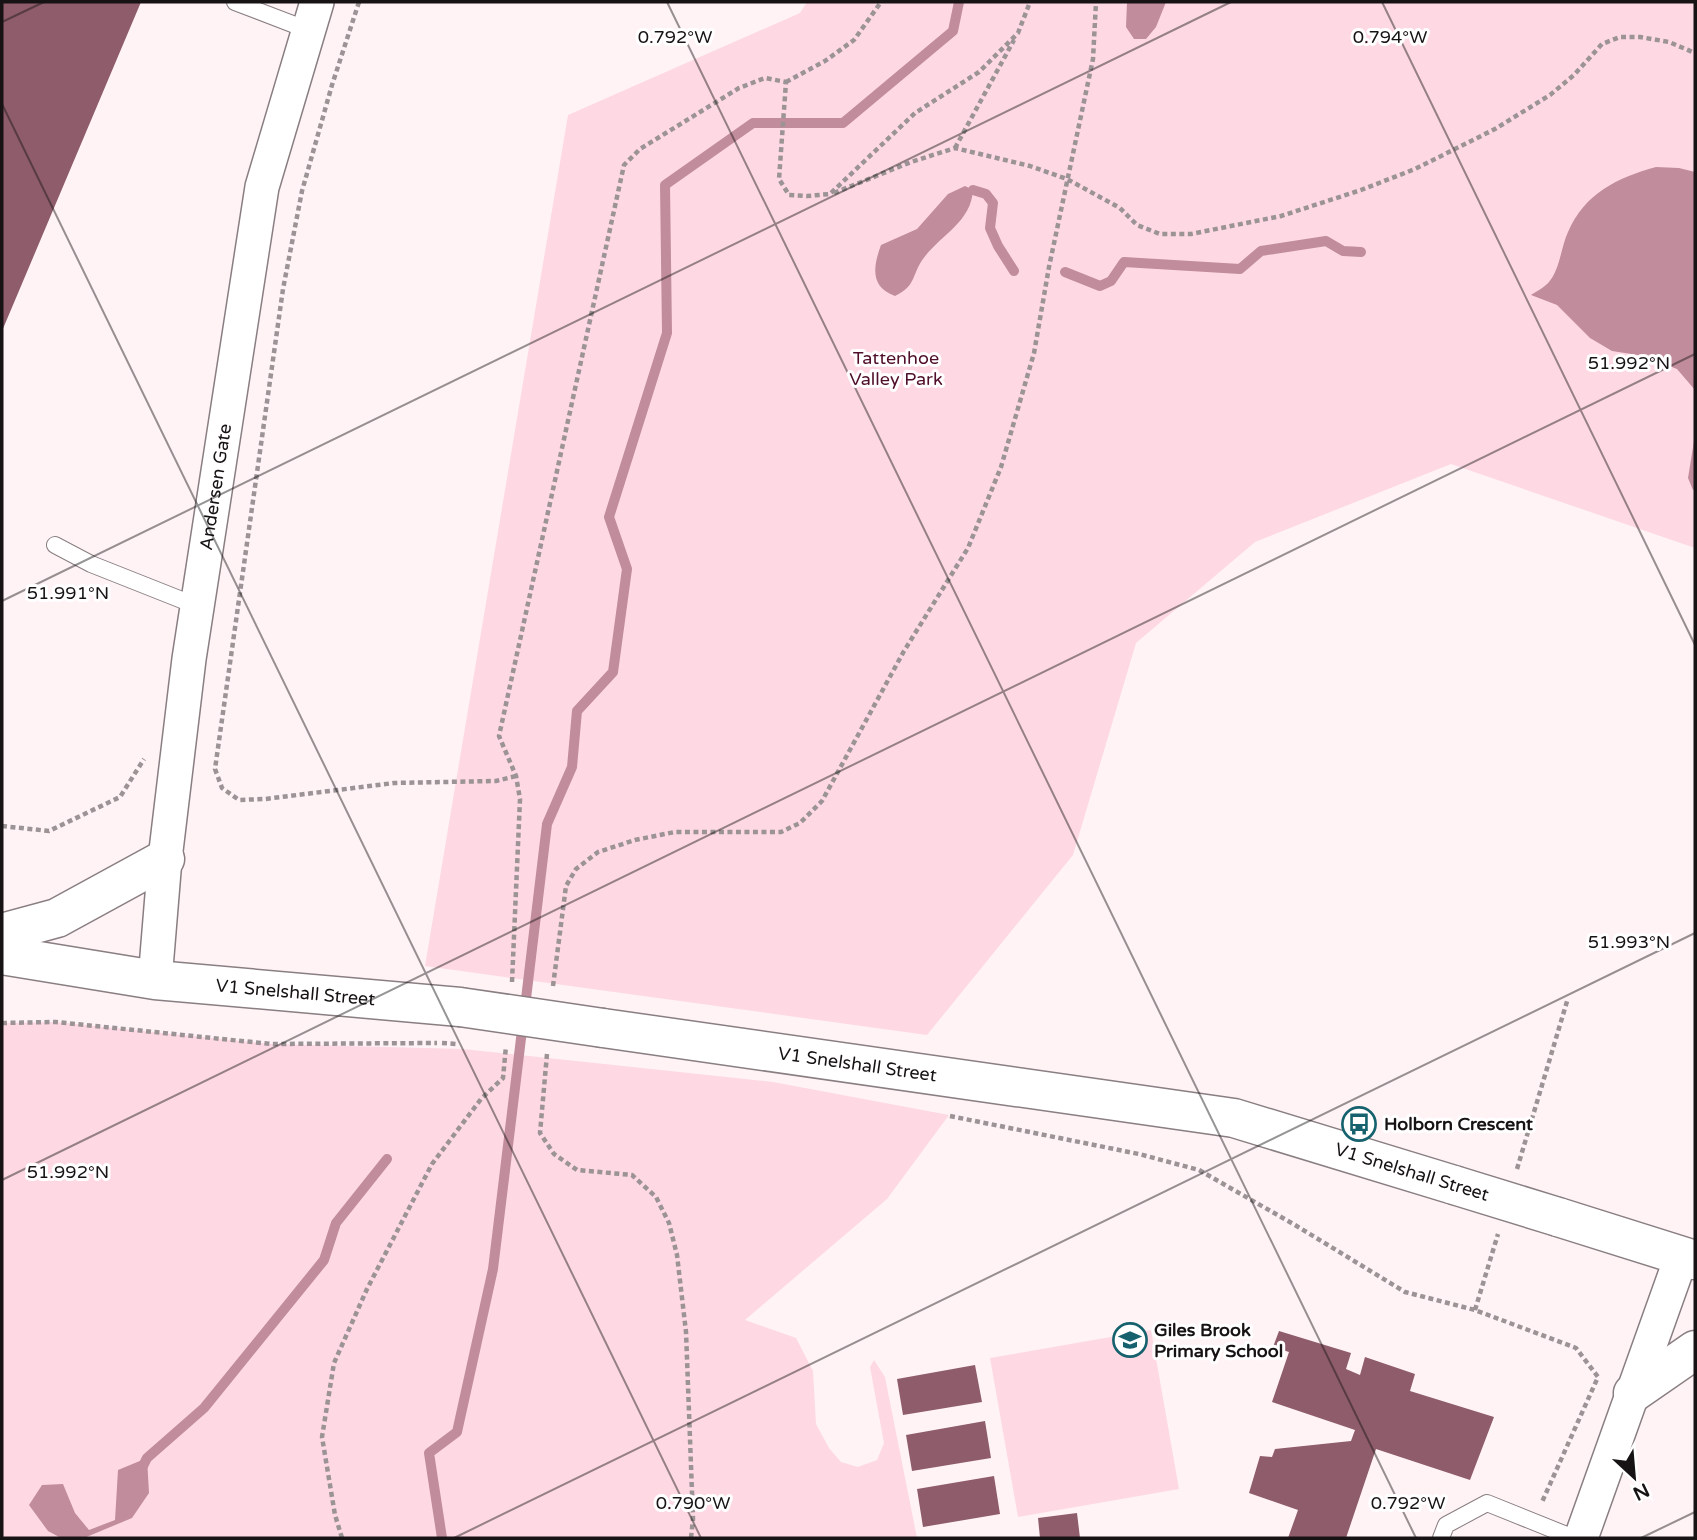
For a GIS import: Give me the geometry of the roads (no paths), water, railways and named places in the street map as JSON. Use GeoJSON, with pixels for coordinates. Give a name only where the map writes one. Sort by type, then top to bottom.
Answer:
{"type":"FeatureCollection","features":[{"type":"Feature","properties":{"kind":"street","name":"Andersen Gate"},"geometry":{"type":"LineString","coordinates":[[155,980],[165,859],[197,606],[262,187],[313,16]]}},
{"type":"Feature","properties":{"kind":"street"},"geometry":{"type":"LineString","coordinates":[[2,933],[57,918],[165,859]]}},
{"type":"Feature","properties":{"kind":"street","name":"V1 Snelshall Street"},"geometry":{"type":"LineString","coordinates":[[2,955],[155,980],[460,1007],[1234,1118],[1691,1257]]}},
{"type":"Feature","properties":{"kind":"street"},"geometry":{"type":"LineString","coordinates":[[2,977],[57,965]]}},
{"type":"Feature","properties":{"kind":"street"},"geometry":{"type":"LineString","coordinates":[[1581,1538],[1633,1393],[1691,1257]]}},
{"type":"Feature","properties":{"kind":"street"},"geometry":{"type":"LineString","coordinates":[[1633,1393],[1695,1350]]}},
{"type":"Feature","properties":{"kind":"lane"},"geometry":{"type":"LineString","coordinates":[[235,2],[313,16]]}},
{"type":"Feature","properties":{"kind":"lane"},"geometry":{"type":"LineString","coordinates":[[55,545],[91,565],[197,606]]}},
{"type":"Feature","properties":{"kind":"lane"},"geometry":{"type":"LineString","coordinates":[[1441,1538],[1446,1525],[1487,1503],[1574,1538]]}},
{"type":"Feature","properties":{"kind":"waterway"},"geometry":{"type":"LineString","coordinates":[[525,1007],[547,824],[572,767],[577,711],[613,672],[627,569],[609,517],[667,333],[665,185],[753,123],[843,123],[953,31],[959,2]]}},
{"type":"Feature","properties":{"kind":"waterway"},"geometry":{"type":"LineString","coordinates":[[973,190],[986,194],[993,203],[990,228],[1014,271]]}},
{"type":"Feature","properties":{"kind":"waterway"},"geometry":{"type":"LineString","coordinates":[[1065,272],[1100,286],[1111,281],[1124,262],[1240,269],[1261,251],[1326,241],[1343,251],[1361,252]]}},
{"type":"Feature","properties":{"kind":"waterway"},"geometry":{"type":"LineString","coordinates":[[442,1538],[429,1453],[457,1432],[493,1269],[523,1022]]}},
{"type":"Feature","properties":{"kind":"waterway"},"geometry":{"type":"LineString","coordinates":[[142,1468],[147,1458],[204,1408],[324,1260],[336,1223],[387,1159]]}},
{"type":"Feature","properties":{"kind":"place","name":"Holborn Crescent"},"geometry":{"type":"Point","coordinates":[1359,1124]}},
{"type":"Feature","properties":{"kind":"place","name":"Giles Brook Primary School"},"geometry":{"type":"Point","coordinates":[1130,1340]}},
{"type":"Feature","properties":{"kind":"park label","name":"Tattenhoe Valley Park"},"geometry":{"type":"Point","coordinates":[896,368]}}]}
